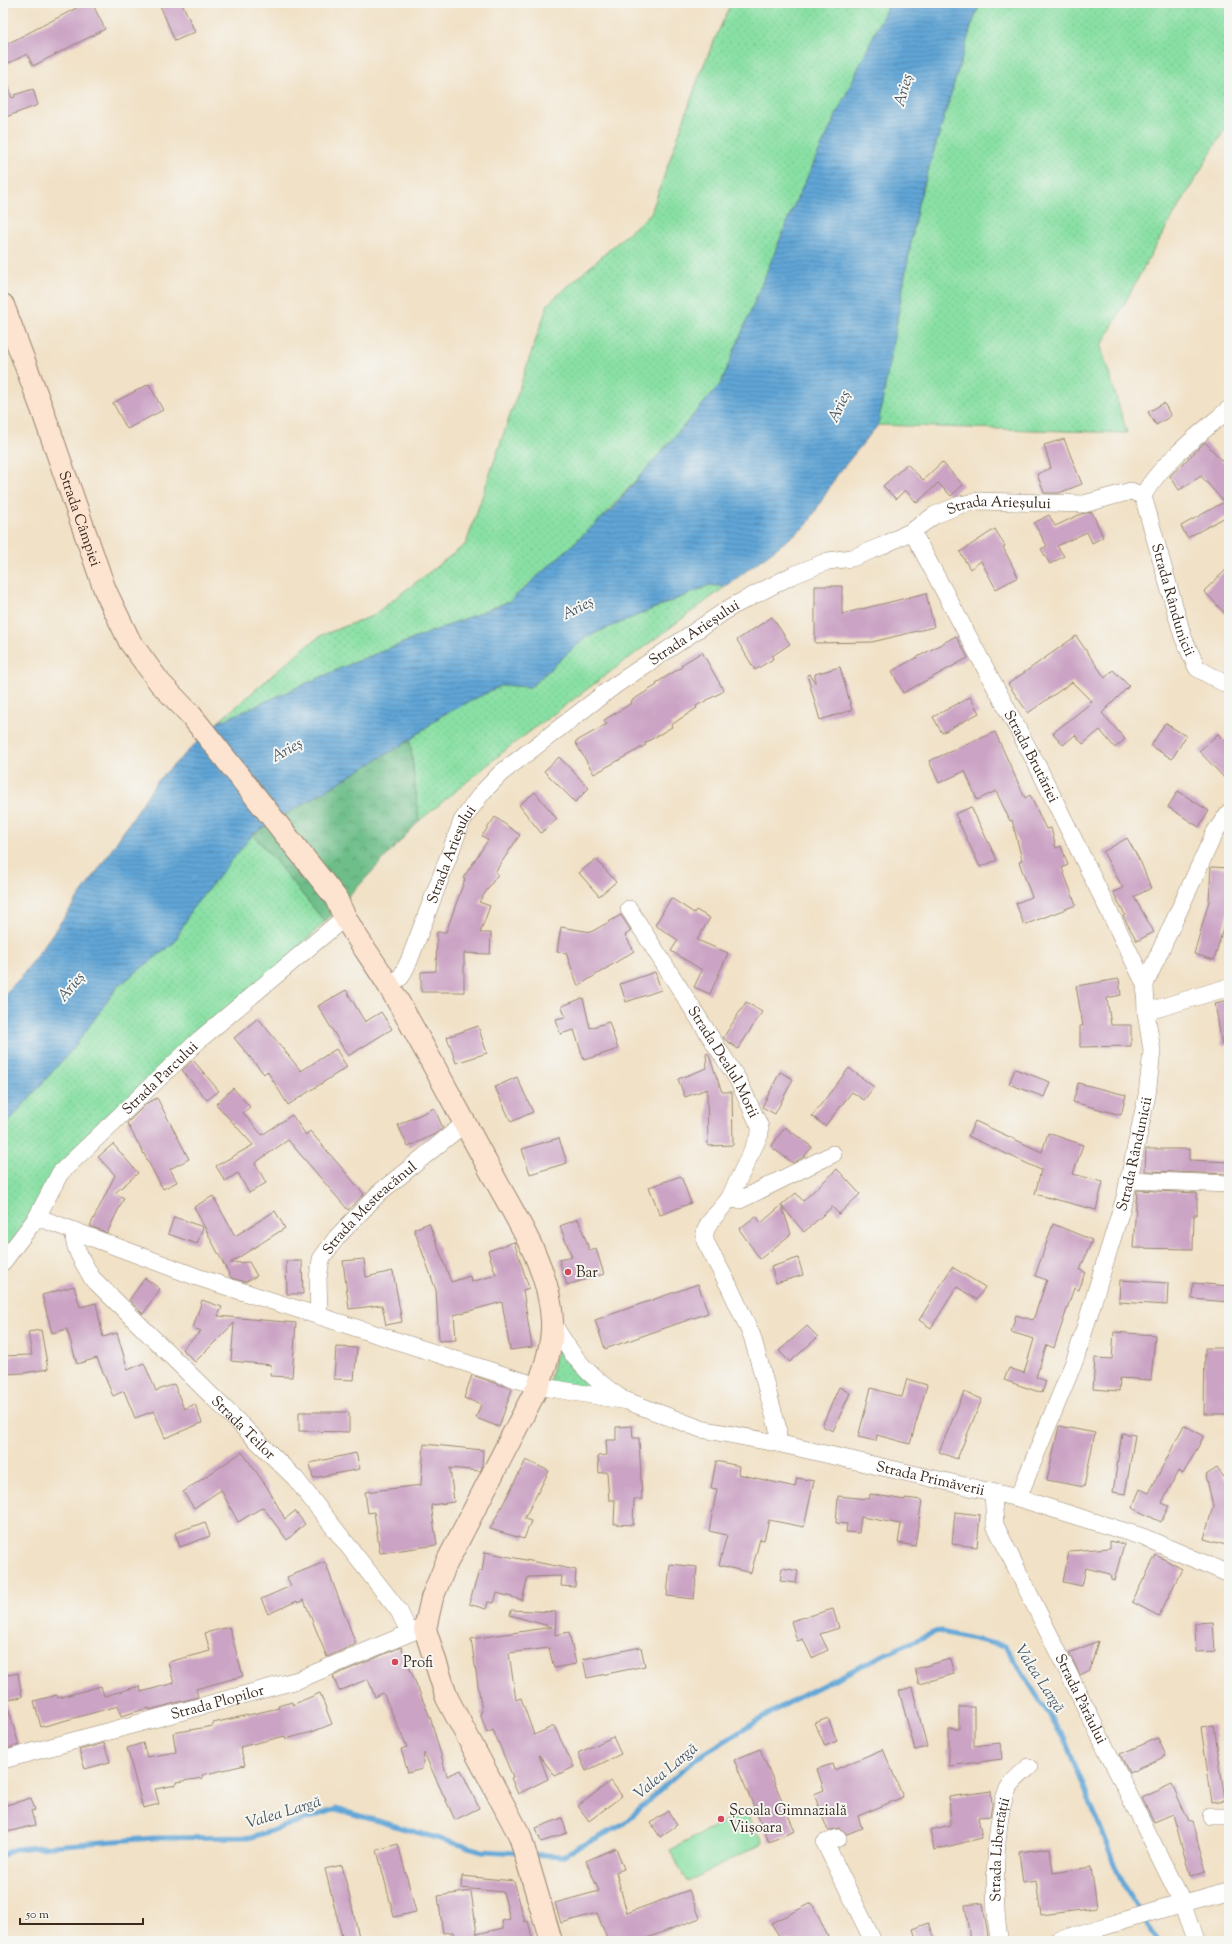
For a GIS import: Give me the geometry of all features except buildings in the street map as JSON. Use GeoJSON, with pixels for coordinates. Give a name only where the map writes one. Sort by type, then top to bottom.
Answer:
{"type":"FeatureCollection","features":[{"type":"Feature","properties":{"kind":"main road","name":"Strada Câmpiei"},"geometry":{"type":"LineString","coordinates":[[3,305],[114,610],[130,642],[160,683],[190,714],[340,908],[389,986],[465,1123],[532,1250],[541,1271],[552,1321],[550,1345],[538,1386],[446,1564],[417,1630]]}},
{"type":"Feature","properties":{"kind":"main road"},"geometry":{"type":"LineString","coordinates":[[417,1630],[447,1698],[520,1836],[551,1941]]}},
{"type":"Feature","properties":{"kind":"street"},"geometry":{"type":"LineString","coordinates":[[1143,496],[1149,484],[1229,409]]}},
{"type":"Feature","properties":{"kind":"street","name":"Strada Arieșului"},"geometry":{"type":"LineString","coordinates":[[389,986],[401,977],[409,961],[462,821],[481,794],[501,772],[614,686],[731,607],[791,576],[828,561],[852,558],[912,531],[935,514],[960,505],[978,501],[1084,504],[1131,491],[1143,496]]}},
{"type":"Feature","properties":{"kind":"street","name":"Strada Rândunicii"},"geometry":{"type":"LineString","coordinates":[[1143,496],[1183,637],[1197,668],[1229,686]]}},
{"type":"Feature","properties":{"kind":"street","name":"Strada Brutăriei"},"geometry":{"type":"LineString","coordinates":[[912,531],[1037,765],[1145,984]]}},
{"type":"Feature","properties":{"kind":"street","name":"Strada Rândunicii"},"geometry":{"type":"LineString","coordinates":[[1018,1498],[1076,1357],[1128,1180],[1147,1095],[1152,1051],[1146,1012],[1145,984],[1216,832],[1229,812]]}},
{"type":"Feature","properties":{"kind":"street","name":"Strada Parcului"},"geometry":{"type":"LineString","coordinates":[[3,1262],[37,1217],[60,1173],[340,908]]}},
{"type":"Feature","properties":{"kind":"street","name":"Strada Dealul Morii"},"geometry":{"type":"LineString","coordinates":[[629,909],[738,1080],[760,1127],[760,1134],[728,1199],[709,1223],[705,1232],[705,1241],[729,1286],[752,1336],[778,1429],[776,1443]]}},
{"type":"Feature","properties":{"kind":"street"},"geometry":{"type":"LineString","coordinates":[[1146,1012],[1229,986]]}},
{"type":"Feature","properties":{"kind":"street","name":"Strada Mesteacănul"},"geometry":{"type":"LineString","coordinates":[[319,1316],[318,1278],[321,1259],[337,1237],[379,1193],[465,1123]]}},
{"type":"Feature","properties":{"kind":"street"},"geometry":{"type":"LineString","coordinates":[[728,1199],[740,1200],[833,1154]]}},
{"type":"Feature","properties":{"kind":"street"},"geometry":{"type":"LineString","coordinates":[[1128,1180],[1229,1184]]}},
{"type":"Feature","properties":{"kind":"street"},"geometry":{"type":"LineString","coordinates":[[37,1217],[197,1277],[538,1386],[626,1401]]}},
{"type":"Feature","properties":{"kind":"street","name":"Strada Teilor"},"geometry":{"type":"LineString","coordinates":[[74,1232],[74,1239],[78,1254],[92,1278],[295,1478],[399,1611],[417,1630]]}},
{"type":"Feature","properties":{"kind":"street"},"geometry":{"type":"LineString","coordinates":[[552,1321],[565,1346],[582,1368],[603,1386],[626,1401]]}},
{"type":"Feature","properties":{"kind":"street","name":"Strada Primăverii"},"geometry":{"type":"LineString","coordinates":[[626,1401],[701,1429],[776,1443],[1018,1498],[1143,1537],[1229,1574]]}},
{"type":"Feature","properties":{"kind":"street","name":"Strada Pârâului"},"geometry":{"type":"LineString","coordinates":[[993,1493],[995,1525],[1182,1902],[1196,1941]]}},
{"type":"Feature","properties":{"kind":"street","name":"Strada Plopilor"},"geometry":{"type":"LineString","coordinates":[[3,1760],[298,1680],[417,1630]]}},
{"type":"Feature","properties":{"kind":"street","name":"Strada Libertății"},"geometry":{"type":"LineString","coordinates":[[1000,1941],[996,1923],[996,1902],[1001,1810],[1008,1789],[1029,1767]]}},
{"type":"Feature","properties":{"kind":"street"},"geometry":{"type":"LineString","coordinates":[[1211,1816],[1229,1816]]}},
{"type":"Feature","properties":{"kind":"street"},"geometry":{"type":"LineString","coordinates":[[838,1838],[825,1843],[873,1941]]}},
{"type":"Feature","properties":{"kind":"street"},"geometry":{"type":"LineString","coordinates":[[1057,1941],[1164,1910],[1182,1902],[1229,1891]]}},
{"type":"Feature","properties":{"kind":"green space"},"geometry":{"type":"Polygon","coordinates":[[[731,3],[889,3],[795,203],[721,384],[605,515],[510,601],[355,662],[217,723],[305,647],[322,635],[372,616],[466,544],[548,304],[651,213],[701,71],[731,3]]]}},
{"type":"Feature","properties":{"kind":"green space"},"geometry":{"type":"Polygon","coordinates":[[[980,3],[1229,3],[1229,122],[1151,254],[1101,347],[1127,433],[878,425],[918,204],[972,24],[980,3]]]}},
{"type":"Feature","properties":{"kind":"green space"},"geometry":{"type":"Polygon","coordinates":[[[710,585],[725,587],[513,744],[419,821],[410,740],[441,716],[502,685],[530,687],[586,637],[710,585]]]}},
{"type":"Feature","properties":{"kind":"green space"},"geometry":{"type":"Polygon","coordinates":[[[410,740],[419,821],[325,922],[253,834],[410,740]]]}},
{"type":"Feature","properties":{"kind":"green space"},"geometry":{"type":"Polygon","coordinates":[[[253,834],[325,922],[66,1171],[3,1262],[3,1128],[75,1046],[118,986],[174,943],[191,910],[253,834]]]}},
{"type":"Feature","properties":{"kind":"green space"},"geometry":{"type":"Polygon","coordinates":[[[558,1344],[573,1370],[601,1390],[549,1384],[558,1344]]]}},
{"type":"Feature","properties":{"kind":"green space"},"geometry":{"type":"Polygon","coordinates":[[[746,1811],[763,1843],[687,1882],[670,1850],[746,1811]]]}},
{"type":"Feature","properties":{"kind":"water","name":"Arieș"},"geometry":{"type":"Polygon","coordinates":[[[889,3],[980,3],[972,24],[918,204],[878,425],[837,475],[807,525],[725,587],[710,585],[586,637],[530,687],[502,685],[441,716],[410,740],[253,834],[191,910],[174,943],[118,986],[75,1046],[3,1128],[3,996],[22,976],[96,873],[157,781],[217,723],[355,662],[510,601],[611,510],[721,383],[795,203],[889,3]]]}},
{"type":"Feature","properties":{"kind":"waterway","name":"Valea Largă"},"geometry":{"type":"LineString","coordinates":[[530,1854],[562,1856],[622,1825],[695,1759],[789,1702],[883,1655],[937,1631],[1005,1646],[1064,1738],[1125,1888],[1158,1941]]}},
{"type":"Feature","properties":{"kind":"waterway","name":"Valea Largă"},"geometry":{"type":"LineString","coordinates":[[3,1855],[14,1849],[153,1838],[253,1837],[336,1809],[482,1851],[520,1853]]}},
{"type":"Feature","properties":{"kind":"place","name":"Bar"},"geometry":{"type":"Point","coordinates":[568,1272]}},
{"type":"Feature","properties":{"kind":"place","name":"Profi"},"geometry":{"type":"Point","coordinates":[395,1662]}},
{"type":"Feature","properties":{"kind":"place","name":"Şcoala Gimnazială Viişoara"},"geometry":{"type":"Point","coordinates":[721,1819]}}]}
